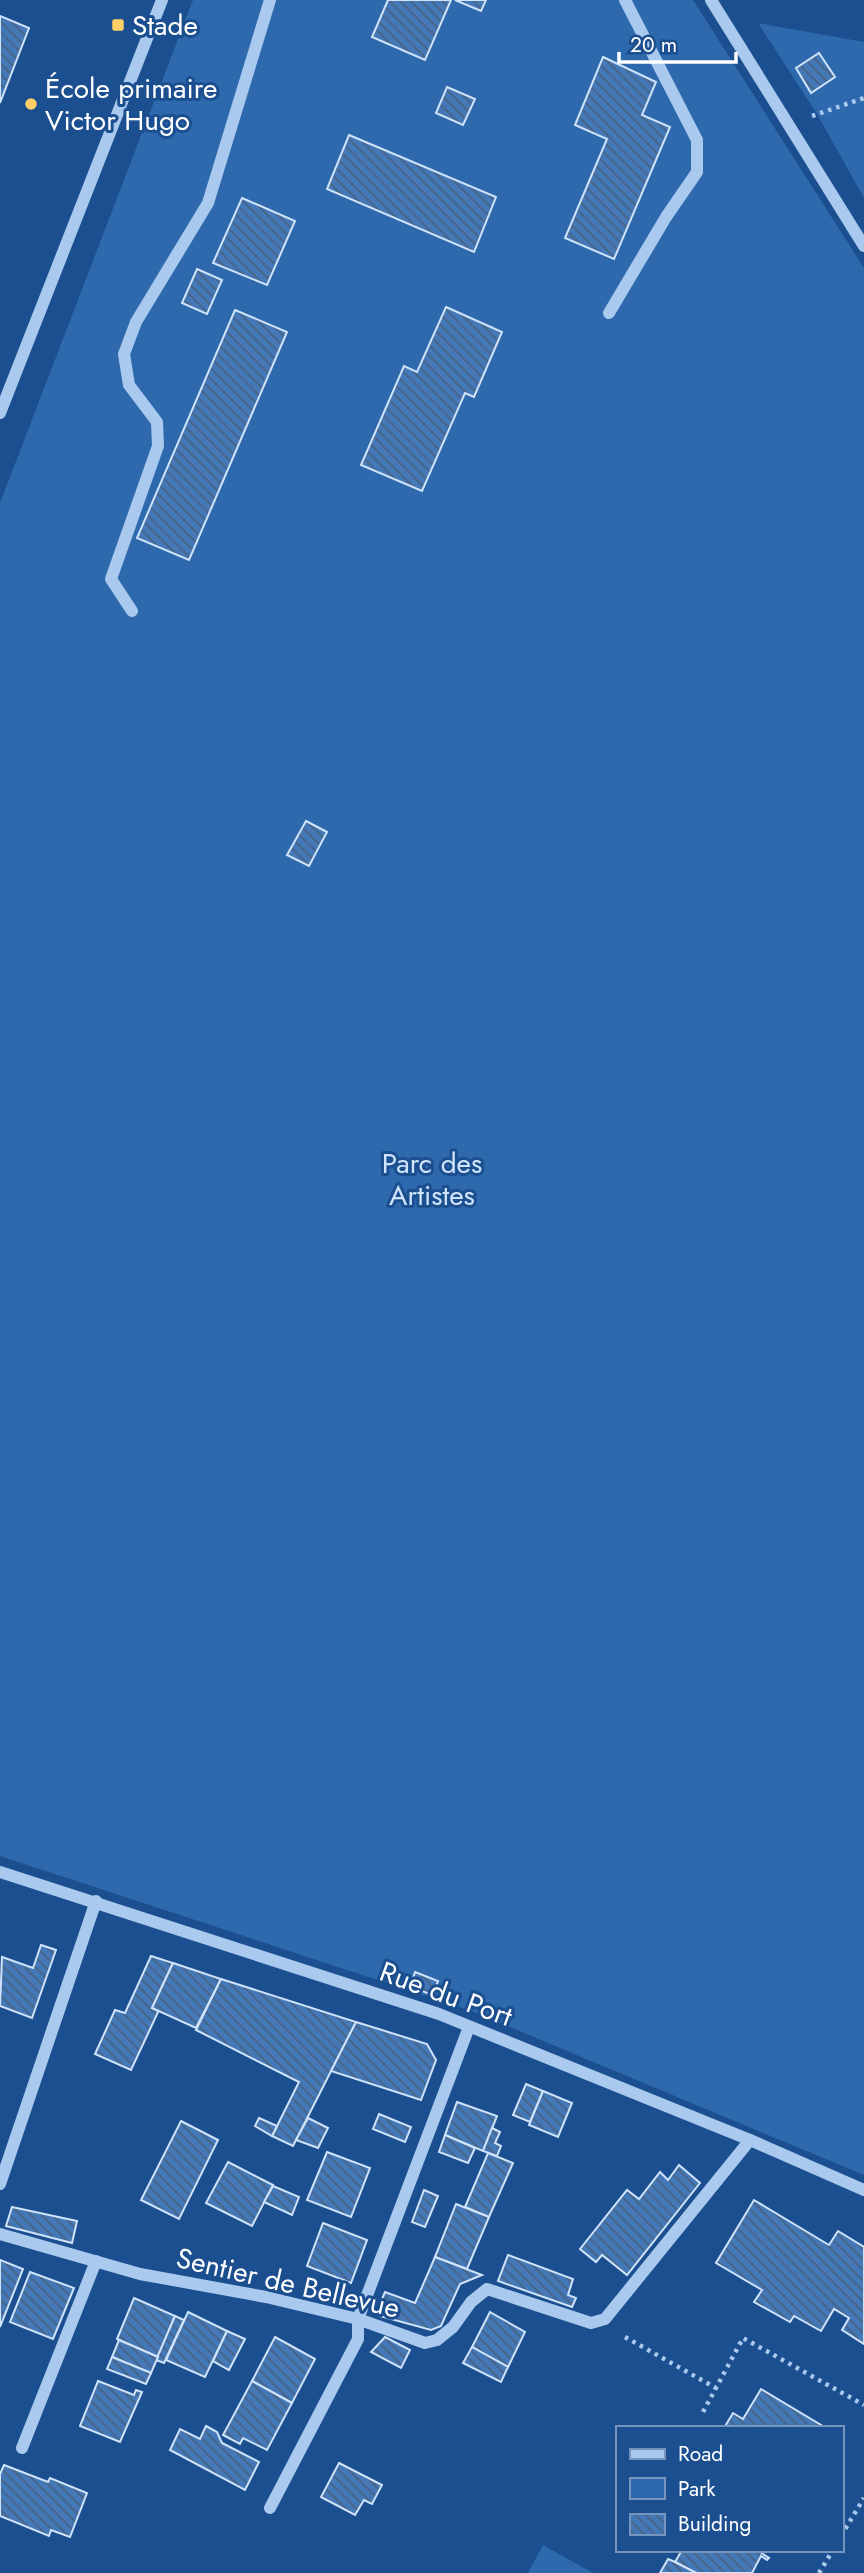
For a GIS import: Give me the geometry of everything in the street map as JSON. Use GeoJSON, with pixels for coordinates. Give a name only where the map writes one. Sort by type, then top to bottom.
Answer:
{"type":"FeatureCollection","features":[{"type":"Feature","properties":{"kind":"street"},"geometry":{"type":"LineString","coordinates":[[0,413],[162,0]]}},
{"type":"Feature","properties":{"kind":"street"},"geometry":{"type":"LineString","coordinates":[[132,611],[111,579],[158,446],[157,422],[129,385],[124,354],[136,322],[208,203],[270,0]]}},
{"type":"Feature","properties":{"kind":"street"},"geometry":{"type":"LineString","coordinates":[[609,313],[666,217],[697,172],[697,140],[625,0]]}},
{"type":"Feature","properties":{"kind":"street"},"geometry":{"type":"LineString","coordinates":[[711,0],[864,246]]}},
{"type":"Feature","properties":{"kind":"street","name":"Rue du Port"},"geometry":{"type":"LineString","coordinates":[[0,1872],[439,2014],[750,2140],[864,2190]]}},
{"type":"Feature","properties":{"kind":"street"},"geometry":{"type":"LineString","coordinates":[[0,2183],[96,1901]]}},
{"type":"Feature","properties":{"kind":"street"},"geometry":{"type":"LineString","coordinates":[[270,2508],[358,2339],[358,2319],[469,2027]]}},
{"type":"Feature","properties":{"kind":"street"},"geometry":{"type":"LineString","coordinates":[[598,2321],[605,2319],[750,2140]]}},
{"type":"Feature","properties":{"kind":"street","name":"Sentier de Bellevue"},"geometry":{"type":"LineString","coordinates":[[0,2234],[140,2274],[358,2319],[425,2343],[437,2340],[453,2327],[471,2302],[487,2289],[591,2323],[598,2321]]}},
{"type":"Feature","properties":{"kind":"street"},"geometry":{"type":"LineString","coordinates":[[22,2448],[96,2261]]}},
{"type":"Feature","properties":{"kind":"path"},"geometry":{"type":"LineString","coordinates":[[790,126],[864,98]]}},
{"type":"Feature","properties":{"kind":"path"},"geometry":{"type":"LineString","coordinates":[[598,2321],[716,2388]]}},
{"type":"Feature","properties":{"kind":"path"},"geometry":{"type":"LineString","coordinates":[[703,2413],[743,2338],[864,2405]]}},
{"type":"Feature","properties":{"kind":"path"},"geometry":{"type":"LineString","coordinates":[[843,2533],[864,2498]]}},
{"type":"Feature","properties":{"kind":"path"},"geometry":{"type":"LineString","coordinates":[[820,2573],[832,2552]]}},
{"type":"Feature","properties":{"kind":"green space","name":"Parc des Artistes"},"geometry":{"type":"Polygon","coordinates":[[[193,0],[693,0],[864,268],[864,2175],[469,2010],[0,1856],[0,503],[193,0]]]}},
{"type":"Feature","properties":{"kind":"green space"},"geometry":{"type":"Polygon","coordinates":[[[758,23],[864,42],[864,198],[817,114],[758,23]]]}},
{"type":"Feature","properties":{"kind":"green space"},"geometry":{"type":"Polygon","coordinates":[[[543,2545],[593,2573],[528,2573],[543,2545]]]}},
{"type":"Feature","properties":{"kind":"building"},"geometry":{"type":"Polygon","coordinates":[[[388,0],[451,0],[425,60],[372,37],[388,0]]]}},
{"type":"Feature","properties":{"kind":"building"},"geometry":{"type":"Polygon","coordinates":[[[455,0],[486,0],[481,11],[455,0]]]}},
{"type":"Feature","properties":{"kind":"building"},"geometry":{"type":"Polygon","coordinates":[[[0,16],[29,28],[0,103],[0,16]]]}},
{"type":"Feature","properties":{"kind":"building"},"geometry":{"type":"Polygon","coordinates":[[[819,53],[835,77],[811,93],[796,68],[819,53]]]}},
{"type":"Feature","properties":{"kind":"building"},"geometry":{"type":"Polygon","coordinates":[[[603,57],[656,82],[642,115],[670,127],[614,259],[565,238],[607,139],[575,125],[603,57]]]}},
{"type":"Feature","properties":{"kind":"building"},"geometry":{"type":"Polygon","coordinates":[[[447,87],[475,99],[463,125],[436,113],[447,87]]]}},
{"type":"Feature","properties":{"kind":"building"},"geometry":{"type":"Polygon","coordinates":[[[349,135],[496,197],[474,252],[327,189],[349,135]]]}},
{"type":"Feature","properties":{"kind":"building"},"geometry":{"type":"Polygon","coordinates":[[[242,198],[295,221],[267,285],[213,263],[242,198]]]}},
{"type":"Feature","properties":{"kind":"building"},"geometry":{"type":"Polygon","coordinates":[[[197,269],[222,280],[207,314],[182,303],[197,269]]]}},
{"type":"Feature","properties":{"kind":"building"},"geometry":{"type":"Polygon","coordinates":[[[446,307],[502,332],[474,397],[465,393],[422,491],[361,465],[404,366],[417,372],[446,307]]]}},
{"type":"Feature","properties":{"kind":"building"},"geometry":{"type":"Polygon","coordinates":[[[235,310],[287,332],[189,560],[137,538],[235,310]]]}},
{"type":"Feature","properties":{"kind":"building"},"geometry":{"type":"Polygon","coordinates":[[[306,821],[327,832],[309,866],[287,855],[306,821]]]}},
{"type":"Feature","properties":{"kind":"building"},"geometry":{"type":"Polygon","coordinates":[[[41,1945],[56,1950],[32,2018],[0,2006],[2,1957],[33,1968],[41,1945]]]}},
{"type":"Feature","properties":{"kind":"building"},"geometry":{"type":"Polygon","coordinates":[[[151,1956],[173,1963],[152,2008],[159,2010],[131,2070],[95,2054],[115,2010],[125,2013],[151,1956]]]}},
{"type":"Feature","properties":{"kind":"building"},"geometry":{"type":"Polygon","coordinates":[[[173,1963],[221,1979],[196,2028],[152,2008],[173,1963]]]}},
{"type":"Feature","properties":{"kind":"building"},"geometry":{"type":"Polygon","coordinates":[[[415,1972],[438,1981],[433,1995],[410,1987],[415,1972]]]}},
{"type":"Feature","properties":{"kind":"building"},"geometry":{"type":"Polygon","coordinates":[[[221,1979],[356,2022],[293,2146],[272,2136],[299,2082],[196,2030],[221,1979]]]}},
{"type":"Feature","properties":{"kind":"building"},"geometry":{"type":"Polygon","coordinates":[[[356,2022],[427,2044],[436,2060],[421,2100],[331,2071],[356,2022]]]}},
{"type":"Feature","properties":{"kind":"building"},"geometry":{"type":"Polygon","coordinates":[[[526,2084],[543,2091],[530,2122],[513,2115],[526,2084]]]}},
{"type":"Feature","properties":{"kind":"building"},"geometry":{"type":"Polygon","coordinates":[[[543,2091],[572,2103],[558,2137],[529,2125],[543,2091]]]}},
{"type":"Feature","properties":{"kind":"building"},"geometry":{"type":"Polygon","coordinates":[[[457,2102],[497,2116],[483,2151],[445,2135],[457,2102]]]}},
{"type":"Feature","properties":{"kind":"building"},"geometry":{"type":"Polygon","coordinates":[[[379,2114],[411,2127],[405,2142],[373,2129],[379,2114]]]}},
{"type":"Feature","properties":{"kind":"building"},"geometry":{"type":"Polygon","coordinates":[[[259,2118],[277,2126],[272,2136],[255,2126],[259,2118]]]}},
{"type":"Feature","properties":{"kind":"building"},"geometry":{"type":"Polygon","coordinates":[[[308,2118],[328,2128],[318,2148],[296,2140],[308,2118]]]}},
{"type":"Feature","properties":{"kind":"building"},"geometry":{"type":"Polygon","coordinates":[[[181,2121],[218,2140],[179,2219],[141,2200],[181,2121]]]}},
{"type":"Feature","properties":{"kind":"building"},"geometry":{"type":"Polygon","coordinates":[[[492,2128],[500,2132],[495,2143],[501,2146],[497,2156],[483,2151],[492,2128]]]}},
{"type":"Feature","properties":{"kind":"building"},"geometry":{"type":"Polygon","coordinates":[[[445,2135],[475,2148],[468,2163],[439,2152],[445,2135]]]}},
{"type":"Feature","properties":{"kind":"building"},"geometry":{"type":"Polygon","coordinates":[[[327,2152],[370,2168],[351,2217],[307,2200],[327,2152]]]}},
{"type":"Feature","properties":{"kind":"building"},"geometry":{"type":"Polygon","coordinates":[[[488,2153],[513,2163],[489,2217],[465,2207],[488,2153]]]}},
{"type":"Feature","properties":{"kind":"building"},"geometry":{"type":"Polygon","coordinates":[[[228,2162],[273,2185],[252,2226],[206,2203],[228,2162]]]}},
{"type":"Feature","properties":{"kind":"building"},"geometry":{"type":"Polygon","coordinates":[[[679,2165],[700,2183],[627,2275],[602,2255],[596,2262],[580,2249],[627,2190],[639,2199],[660,2172],[668,2180],[679,2165]]]}},
{"type":"Feature","properties":{"kind":"building"},"geometry":{"type":"Polygon","coordinates":[[[273,2186],[299,2197],[292,2215],[264,2202],[273,2186]]]}},
{"type":"Feature","properties":{"kind":"building"},"geometry":{"type":"Polygon","coordinates":[[[424,2190],[438,2196],[425,2227],[412,2222],[424,2190]]]}},
{"type":"Feature","properties":{"kind":"building"},"geometry":{"type":"Polygon","coordinates":[[[754,2200],[829,2245],[838,2231],[864,2247],[864,2344],[842,2330],[849,2318],[834,2309],[821,2331],[794,2316],[790,2322],[754,2302],[762,2290],[716,2263],[754,2200]]]}},
{"type":"Feature","properties":{"kind":"building"},"geometry":{"type":"Polygon","coordinates":[[[456,2204],[489,2217],[467,2269],[435,2257],[456,2204]]]}},
{"type":"Feature","properties":{"kind":"building"},"geometry":{"type":"Polygon","coordinates":[[[12,2207],[77,2221],[72,2243],[6,2226],[12,2207]]]}},
{"type":"Feature","properties":{"kind":"building"},"geometry":{"type":"Polygon","coordinates":[[[323,2223],[367,2240],[351,2283],[307,2266],[323,2223]]]}},
{"type":"Feature","properties":{"kind":"building"},"geometry":{"type":"Polygon","coordinates":[[[508,2255],[573,2279],[568,2295],[576,2298],[572,2307],[498,2281],[508,2255]]]}},
{"type":"Feature","properties":{"kind":"building"},"geometry":{"type":"Polygon","coordinates":[[[435,2257],[482,2275],[460,2284],[441,2326],[431,2330],[380,2316],[380,2304],[385,2292],[415,2303],[435,2257]]]}},
{"type":"Feature","properties":{"kind":"building"},"geometry":{"type":"Polygon","coordinates":[[[0,2260],[23,2269],[0,2327],[0,2260]]]}},
{"type":"Feature","properties":{"kind":"building"},"geometry":{"type":"Polygon","coordinates":[[[30,2272],[74,2288],[53,2339],[10,2322],[30,2272]]]}},
{"type":"Feature","properties":{"kind":"building"},"geometry":{"type":"Polygon","coordinates":[[[134,2298],[175,2316],[158,2357],[117,2339],[134,2298]]]}},
{"type":"Feature","properties":{"kind":"building"},"geometry":{"type":"Polygon","coordinates":[[[188,2312],[227,2331],[205,2377],[166,2360],[188,2312]]]}},
{"type":"Feature","properties":{"kind":"building"},"geometry":{"type":"Polygon","coordinates":[[[490,2312],[525,2332],[508,2367],[472,2347],[490,2312]]]}},
{"type":"Feature","properties":{"kind":"building"},"geometry":{"type":"Polygon","coordinates":[[[175,2316],[184,2320],[164,2363],[156,2360],[175,2316]]]}},
{"type":"Feature","properties":{"kind":"building"},"geometry":{"type":"Polygon","coordinates":[[[227,2331],[245,2339],[229,2370],[213,2361],[227,2331]]]}},
{"type":"Feature","properties":{"kind":"building"},"geometry":{"type":"Polygon","coordinates":[[[275,2337],[315,2359],[292,2403],[252,2381],[275,2337]]]}},
{"type":"Feature","properties":{"kind":"building"},"geometry":{"type":"Polygon","coordinates":[[[385,2337],[410,2350],[401,2368],[371,2352],[385,2337]]]}},
{"type":"Feature","properties":{"kind":"building"},"geometry":{"type":"Polygon","coordinates":[[[119,2340],[158,2357],[151,2373],[112,2357],[119,2340]]]}},
{"type":"Feature","properties":{"kind":"building"},"geometry":{"type":"Polygon","coordinates":[[[472,2347],[508,2367],[501,2382],[463,2363],[472,2347]]]}},
{"type":"Feature","properties":{"kind":"building"},"geometry":{"type":"Polygon","coordinates":[[[112,2357],[151,2373],[146,2384],[107,2369],[112,2357]]]}},
{"type":"Feature","properties":{"kind":"building"},"geometry":{"type":"Polygon","coordinates":[[[98,2381],[134,2395],[136,2390],[142,2392],[120,2442],[80,2426],[98,2381]]]}},
{"type":"Feature","properties":{"kind":"building"},"geometry":{"type":"Polygon","coordinates":[[[252,2381],[292,2403],[267,2450],[243,2438],[240,2444],[223,2435],[252,2381]]]}},
{"type":"Feature","properties":{"kind":"building"},"geometry":{"type":"Polygon","coordinates":[[[761,2389],[823,2426],[725,2426],[733,2413],[743,2419],[761,2389]]]}},
{"type":"Feature","properties":{"kind":"building"},"geometry":{"type":"Polygon","coordinates":[[[206,2426],[217,2432],[222,2443],[259,2462],[245,2490],[170,2450],[180,2429],[200,2439],[206,2426]]]}},
{"type":"Feature","properties":{"kind":"building"},"geometry":{"type":"Polygon","coordinates":[[[339,2463],[382,2485],[372,2504],[364,2500],[355,2515],[321,2497],[339,2463]]]}},
{"type":"Feature","properties":{"kind":"building"},"geometry":{"type":"Polygon","coordinates":[[[4,2465],[48,2482],[50,2478],[87,2493],[70,2537],[51,2530],[49,2536],[0,2516],[0,2474],[4,2465]]]}},
{"type":"Feature","properties":{"kind":"building"},"geometry":{"type":"Polygon","coordinates":[[[681,2552],[760,2552],[769,2558],[767,2560],[761,2556],[752,2573],[696,2573],[675,2562],[681,2552]]]}},
{"type":"Feature","properties":{"kind":"building"},"geometry":{"type":"Polygon","coordinates":[[[668,2559],[675,2562],[696,2573],[660,2573],[668,2559]]]}},
{"type":"Feature","properties":{"kind":"place","name":"Stade"},"geometry":{"type":"Point","coordinates":[118,25]}},
{"type":"Feature","properties":{"kind":"place","name":"École primaire Victor Hugo"},"geometry":{"type":"Point","coordinates":[31,104]}}]}
